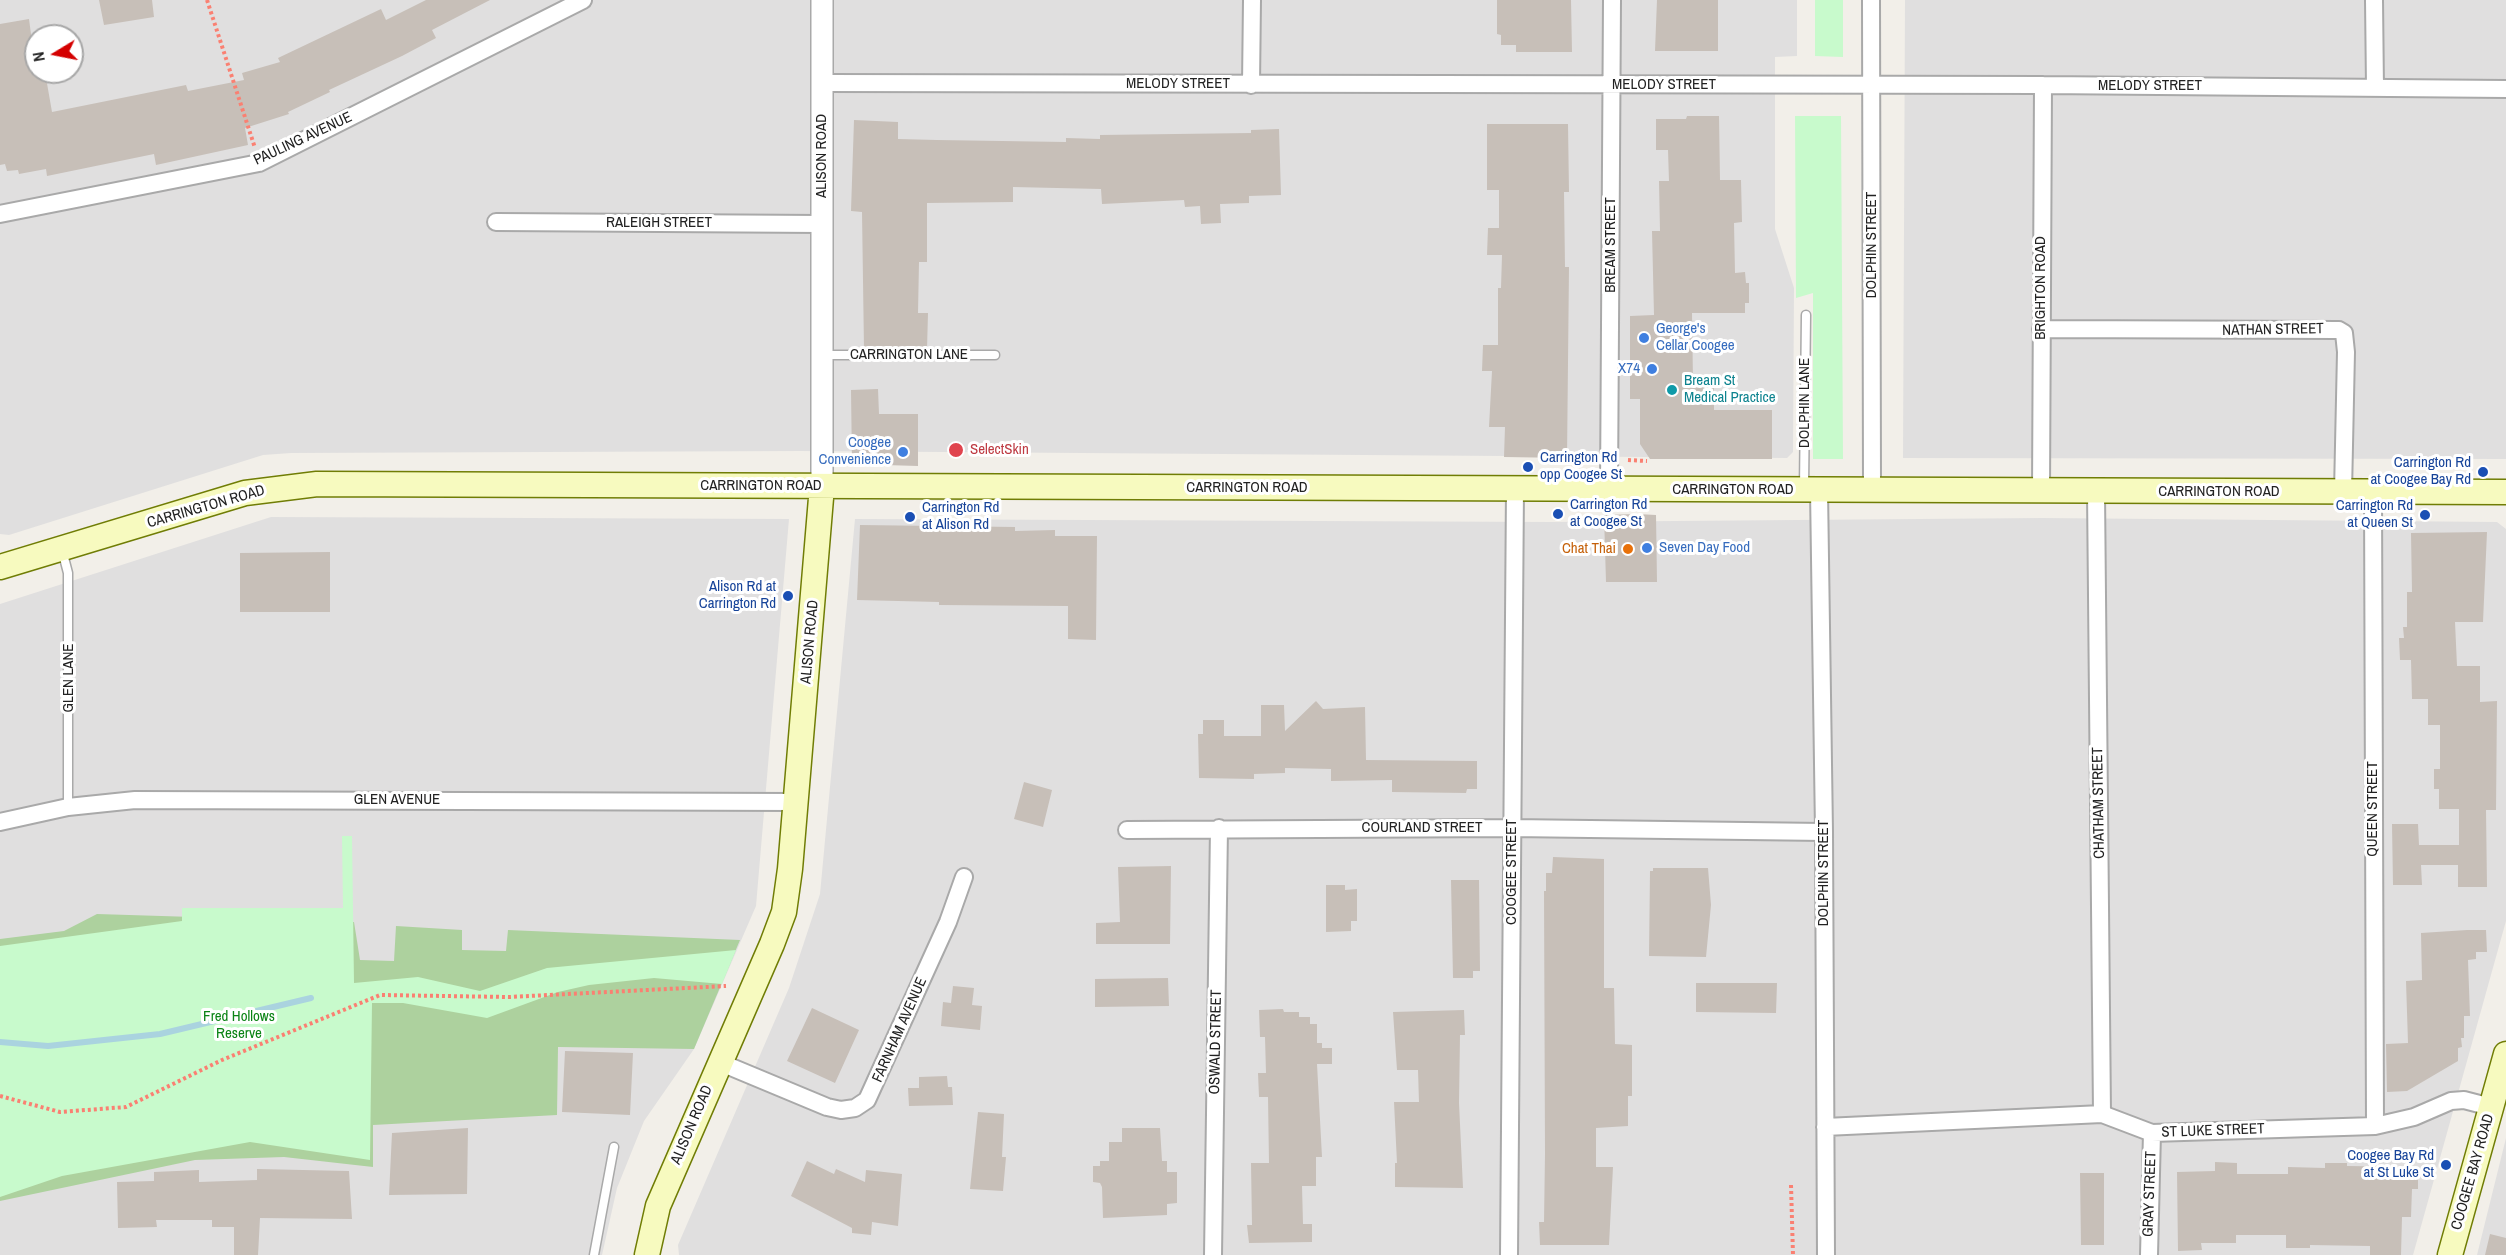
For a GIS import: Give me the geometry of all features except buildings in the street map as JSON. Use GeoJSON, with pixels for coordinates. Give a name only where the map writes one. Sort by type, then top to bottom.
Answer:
{"type":"FeatureCollection","features":[{"type":"Feature","properties":{"kind":"main road","name":"CARRINGTON ROAD"},"geometry":{"type":"LineString","coordinates":[[0,567],[245,493],[317,484],[2506,492]]}},
{"type":"Feature","properties":{"kind":"main road","name":"ALISON ROAD"},"geometry":{"type":"LineString","coordinates":[[647,1255],[658,1206],[719,1062],[779,930],[788,891],[822,486]]}},
{"type":"Feature","properties":{"kind":"main road","name":"COOGEE BAY ROAD"},"geometry":{"type":"LineString","coordinates":[[2450,1255],[2506,1054]]}},
{"type":"Feature","properties":{"kind":"street","name":"PAULING AVENUE"},"geometry":{"type":"LineString","coordinates":[[0,214],[260,163],[583,0]]}},
{"type":"Feature","properties":{"kind":"street","name":"ALISON ROAD"},"geometry":{"type":"LineString","coordinates":[[822,0],[822,486]]}},
{"type":"Feature","properties":{"kind":"street"},"geometry":{"type":"LineString","coordinates":[[1251,85],[1252,0]]}},
{"type":"Feature","properties":{"kind":"street","name":"BREAM STREET"},"geometry":{"type":"LineString","coordinates":[[1609,490],[1612,0]]}},
{"type":"Feature","properties":{"kind":"street","name":"DOLPHIN STREET"},"geometry":{"type":"LineString","coordinates":[[1871,0],[1872,489]]}},
{"type":"Feature","properties":{"kind":"street"},"geometry":{"type":"LineString","coordinates":[[2374,0],[2375,87]]}},
{"type":"Feature","properties":{"kind":"street","name":"MELODY STREET"},"geometry":{"type":"LineString","coordinates":[[822,83],[2043,85],[2506,89]]}},
{"type":"Feature","properties":{"kind":"street","name":"BRIGHTON ROAD"},"geometry":{"type":"LineString","coordinates":[[2041,491],[2043,85]]}},
{"type":"Feature","properties":{"kind":"street","name":"RALEIGH STREET"},"geometry":{"type":"LineString","coordinates":[[496,222],[822,224]]}},
{"type":"Feature","properties":{"kind":"street","name":"NATHAN STREET"},"geometry":{"type":"LineString","coordinates":[[2041,329],[2339,330],[2344,333],[2346,352],[2343,492]]}},
{"type":"Feature","properties":{"kind":"street","name":"COOGEE STREET"},"geometry":{"type":"LineString","coordinates":[[1509,1255],[1515,489]]}},
{"type":"Feature","properties":{"kind":"street","name":"DOLPHIN STREET"},"geometry":{"type":"LineString","coordinates":[[1811,490],[1824,832],[1826,1255]]}},
{"type":"Feature","properties":{"kind":"street","name":"CHATHAM STREET"},"geometry":{"type":"LineString","coordinates":[[2096,492],[2102,1114]]}},
{"type":"Feature","properties":{"kind":"street","name":"QUEEN STREET"},"geometry":{"type":"LineString","coordinates":[[2373,492],[2374,1126]]}},
{"type":"Feature","properties":{"kind":"street","name":"GLEN AVENUE"},"geometry":{"type":"LineString","coordinates":[[0,822],[68,807],[135,800],[796,802]]}},
{"type":"Feature","properties":{"kind":"street","name":"OSWALD STREET"},"geometry":{"type":"LineString","coordinates":[[1213,1255],[1219,828]]}},
{"type":"Feature","properties":{"kind":"street","name":"COURLAND STREET"},"geometry":{"type":"LineString","coordinates":[[1127,830],[1512,828],[1824,832]]}},
{"type":"Feature","properties":{"kind":"street","name":"FARNHAM AVENUE"},"geometry":{"type":"LineString","coordinates":[[719,1062],[827,1107],[842,1110],[855,1108],[867,1100],[948,922],[964,877]]}},
{"type":"Feature","properties":{"kind":"street","name":"ST LUKE STREET"},"geometry":{"type":"LineString","coordinates":[[1825,1127],[2102,1114],[2152,1133],[2374,1126],[2414,1117],[2451,1101],[2464,1100],[2491,1107]]}},
{"type":"Feature","properties":{"kind":"street","name":"GRAY STREET"},"geometry":{"type":"LineString","coordinates":[[2149,1255],[2152,1133]]}},
{"type":"Feature","properties":{"kind":"lane","name":"DOLPHIN LANE"},"geometry":{"type":"LineString","coordinates":[[1806,315],[1811,490]]}},
{"type":"Feature","properties":{"kind":"lane","name":"CARRINGTON LANE"},"geometry":{"type":"LineString","coordinates":[[822,355],[995,355]]}},
{"type":"Feature","properties":{"kind":"lane","name":"GLEN LANE"},"geometry":{"type":"LineString","coordinates":[[62,550],[68,573],[68,807]]}},
{"type":"Feature","properties":{"kind":"lane"},"geometry":{"type":"LineString","coordinates":[[594,1255],[614,1147]]}},
{"type":"Feature","properties":{"kind":"path"},"geometry":{"type":"LineString","coordinates":[[207,0],[260,163]]}},
{"type":"Feature","properties":{"kind":"path"},"geometry":{"type":"LineString","coordinates":[[1628,460],[1647,461]]}},
{"type":"Feature","properties":{"kind":"path"},"geometry":{"type":"LineString","coordinates":[[0,1096],[60,1112],[126,1107],[222,1060],[380,995],[509,997],[726,986]]}},
{"type":"Feature","properties":{"kind":"path"},"geometry":{"type":"LineString","coordinates":[[1791,1185],[1793,1255]]}},
{"type":"Feature","properties":{"kind":"shaded area"},"geometry":{"type":"Polygon","coordinates":[[[0,0],[1797,0],[1797,56],[1775,57],[1775,229],[1794,288],[1793,452],[1787,458],[800,451],[291,453],[263,455],[9,535],[0,534],[0,0]]]}},
{"type":"Feature","properties":{"kind":"shaded area"},"geometry":{"type":"Polygon","coordinates":[[[1905,0],[2506,0],[2506,459],[1903,458],[1905,0]]]}},
{"type":"Feature","properties":{"kind":"shaded area"},"geometry":{"type":"Polygon","coordinates":[[[271,517],[789,519],[756,906],[694,1049],[644,1121],[617,1188],[602,1255],[0,1255],[0,604],[271,517]]]}},
{"type":"Feature","properties":{"kind":"shaded area"},"geometry":{"type":"Polygon","coordinates":[[[2042,518],[2497,522],[2506,529],[2506,921],[2413,1255],[679,1255],[678,1245],[789,988],[820,894],[855,519],[1552,522],[2042,518]]]}},
{"type":"Feature","properties":{"kind":"shaded area"},"geometry":{"type":"Polygon","coordinates":[[[2506,1138],[2506,1255],[2477,1255],[2506,1138]]]}},
{"type":"Feature","properties":{"kind":"green space"},"geometry":{"type":"Polygon","coordinates":[[[1815,0],[1843,0],[1843,57],[1815,56],[1815,0]]]}},
{"type":"Feature","properties":{"kind":"green space"},"geometry":{"type":"Polygon","coordinates":[[[1795,116],[1841,116],[1843,459],[1813,459],[1813,293],[1796,298],[1795,116]]]}},
{"type":"Feature","properties":{"kind":"green space","name":"Fred Hollows Reserve"},"geometry":{"type":"Polygon","coordinates":[[[342,836],[352,836],[354,983],[418,977],[480,991],[547,968],[736,950],[722,984],[654,978],[589,985],[558,992],[487,1018],[403,1003],[372,1003],[370,1160],[250,1142],[62,1176],[0,1197],[0,946],[182,921],[182,908],[343,908],[342,836]]]}},
{"type":"Feature","properties":{"kind":"green space","name":"Fred Hollows Reserve"},"geometry":{"type":"Polygon","coordinates":[[[97,914],[354,922],[360,960],[394,961],[396,926],[462,930],[462,950],[506,951],[508,930],[740,940],[694,1049],[558,1047],[557,1115],[373,1125],[373,1167],[284,1157],[195,1160],[0,1201],[0,939],[64,931],[97,914]]]}},
{"type":"Feature","properties":{"kind":"waterway"},"geometry":{"type":"LineString","coordinates":[[0,1042],[48,1046],[160,1034],[311,998]]}},
{"type":"Feature","properties":{"kind":"place","name":"George's Cellar Coogee"},"geometry":{"type":"Point","coordinates":[1644,338]}},
{"type":"Feature","properties":{"kind":"place","name":"X74"},"geometry":{"type":"Point","coordinates":[1652,369]}},
{"type":"Feature","properties":{"kind":"place","name":"Bream St Medical Practice"},"geometry":{"type":"Point","coordinates":[1672,390]}},
{"type":"Feature","properties":{"kind":"place","name":"SelectSkin"},"geometry":{"type":"Point","coordinates":[956,450]}},
{"type":"Feature","properties":{"kind":"place","name":"Coogee Convenience"},"geometry":{"type":"Point","coordinates":[903,452]}},
{"type":"Feature","properties":{"kind":"place","name":"Carrington Rd opp Coogee St"},"geometry":{"type":"Point","coordinates":[1528,467]}},
{"type":"Feature","properties":{"kind":"place","name":"Carrington Rd at Coogee Bay Rd"},"geometry":{"type":"Point","coordinates":[2483,472]}},
{"type":"Feature","properties":{"kind":"place","name":"Carrington Rd at Coogee St"},"geometry":{"type":"Point","coordinates":[1558,514]}},
{"type":"Feature","properties":{"kind":"place","name":"Carrington Rd at Queen St"},"geometry":{"type":"Point","coordinates":[2425,515]}},
{"type":"Feature","properties":{"kind":"place","name":"Carrington Rd at Alison Rd"},"geometry":{"type":"Point","coordinates":[910,517]}},
{"type":"Feature","properties":{"kind":"place","name":"Seven Day Food"},"geometry":{"type":"Point","coordinates":[1647,548]}},
{"type":"Feature","properties":{"kind":"place","name":"Chat Thai"},"geometry":{"type":"Point","coordinates":[1628,549]}},
{"type":"Feature","properties":{"kind":"place","name":"Alison Rd at Carrington Rd"},"geometry":{"type":"Point","coordinates":[788,596]}},
{"type":"Feature","properties":{"kind":"place","name":"Coogee Bay Rd at St Luke St"},"geometry":{"type":"Point","coordinates":[2446,1165]}}]}
